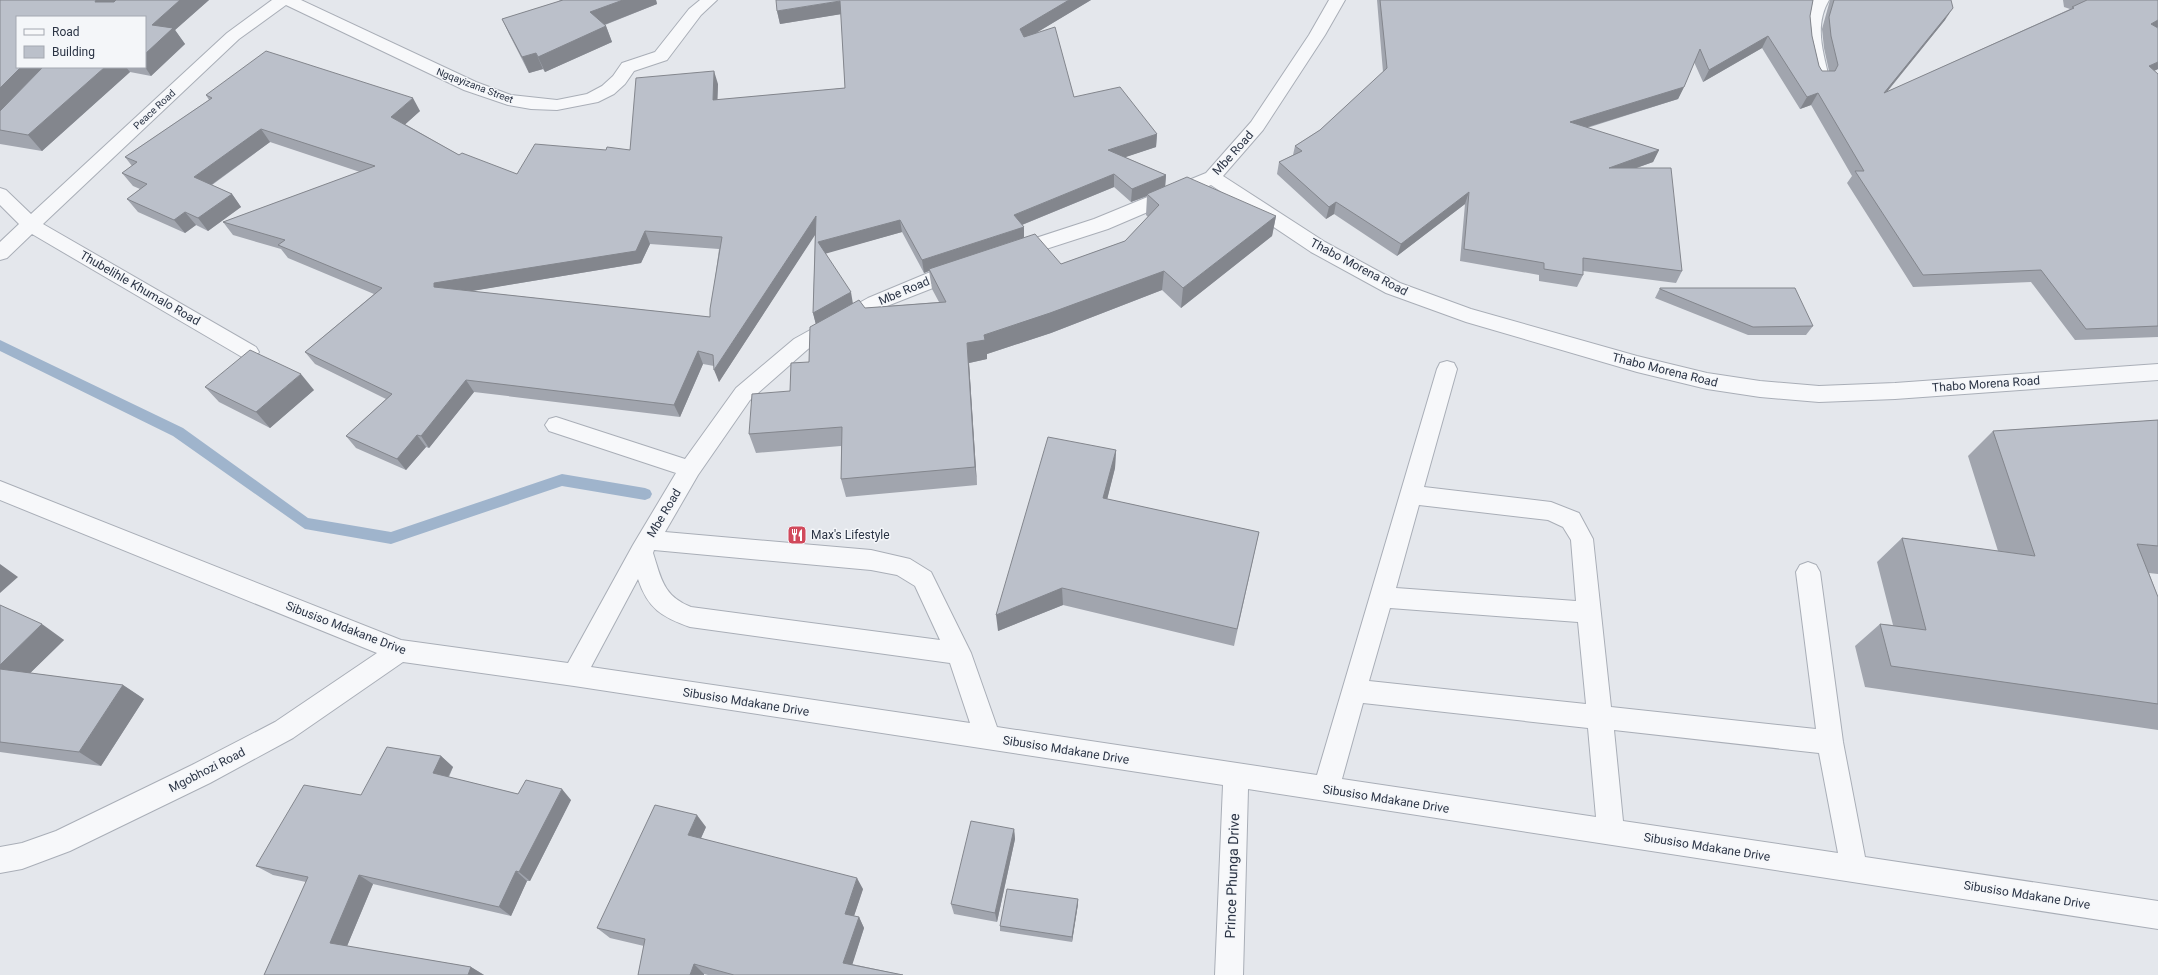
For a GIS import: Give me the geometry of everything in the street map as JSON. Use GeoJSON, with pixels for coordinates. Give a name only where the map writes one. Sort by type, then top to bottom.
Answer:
{"type":"FeatureCollection","features":[{"type":"Feature","properties":{"kind":"street","name":"Peace Road"},"geometry":{"type":"LineString","coordinates":[[0,253],[227,41],[282,0]]}},
{"type":"Feature","properties":{"kind":"street","name":"Ngqayizana Street"},"geometry":{"type":"LineString","coordinates":[[288,0],[470,86],[508,100],[531,104],[557,105],[592,98],[608,90],[619,80],[628,67],[661,56],[695,12],[709,0]]}},
{"type":"Feature","properties":{"kind":"street","name":"Mbe Road"},"geometry":{"type":"LineString","coordinates":[[996,258],[1101,224],[1212,177],[1257,126],[1317,35],[1337,0]]}},
{"type":"Feature","properties":{"kind":"street"},"geometry":{"type":"LineString","coordinates":[[1821,0],[1814,9],[1811,25],[1821,78]]}},
{"type":"Feature","properties":{"kind":"street","name":"Thabo Morena Road"},"geometry":{"type":"LineString","coordinates":[[1212,177],[1318,247],[1393,288],[1466,315],[1636,364],[1707,381],[1760,390],[1819,394],[1902,390],[2158,372]]}},
{"type":"Feature","properties":{"kind":"street"},"geometry":{"type":"LineString","coordinates":[[0,194],[31,224]]}},
{"type":"Feature","properties":{"kind":"street","name":"Thubelihle Khumalo Road"},"geometry":{"type":"LineString","coordinates":[[31,224],[249,352]]}},
{"type":"Feature","properties":{"kind":"street","name":"Mbe Road"},"geometry":{"type":"LineString","coordinates":[[574,675],[644,546],[690,469],[743,394],[801,344],[875,303],[935,278],[973,265]]}},
{"type":"Feature","properties":{"kind":"street"},"geometry":{"type":"LineString","coordinates":[[1326,790],[1447,370]]}},
{"type":"Feature","properties":{"kind":"street"},"geometry":{"type":"LineString","coordinates":[[556,425],[690,469]]}},
{"type":"Feature","properties":{"kind":"street","name":"Sibusiso Mdakane Drive"},"geometry":{"type":"LineString","coordinates":[[0,490],[400,651],[574,675],[2158,915]]}},
{"type":"Feature","properties":{"kind":"street"},"geometry":{"type":"LineString","coordinates":[[1411,496],[1551,511],[1571,520],[1582,538],[1611,832]]}},
{"type":"Feature","properties":{"kind":"street"},"geometry":{"type":"LineString","coordinates":[[959,653],[690,617],[679,613],[660,601],[654,590],[644,546],[871,560],[902,566],[923,579],[959,653],[988,738]]}},
{"type":"Feature","properties":{"kind":"street"},"geometry":{"type":"LineString","coordinates":[[1808,572],[1830,742],[1854,869]]}},
{"type":"Feature","properties":{"kind":"street"},"geometry":{"type":"LineString","coordinates":[[1382,597],[1590,612]]}},
{"type":"Feature","properties":{"kind":"street","name":"Mgobhozi Road"},"geometry":{"type":"LineString","coordinates":[[0,860],[22,856],[61,842],[215,766],[284,730],[400,651]]}},
{"type":"Feature","properties":{"kind":"street"},"geometry":{"type":"LineString","coordinates":[[1354,691],[1830,742]]}},
{"type":"Feature","properties":{"kind":"street","name":"Prince Phunga Drive"},"geometry":{"type":"LineString","coordinates":[[1229,975],[1236,776]]}},
{"type":"Feature","properties":{"kind":"building"},"geometry":{"type":"Polygon","coordinates":[[[0,0],[96,0],[95,2],[114,2],[116,0],[180,0],[152,25],[173,28],[146,53],[146,16],[16,16],[16,68],[20,68],[0,88],[0,0]]]}},
{"type":"Feature","properties":{"kind":"building"},"geometry":{"type":"Polygon","coordinates":[[[563,0],[623,0],[590,12],[606,26],[538,57],[536,53],[522,57],[502,19],[563,0]]]}},
{"type":"Feature","properties":{"kind":"building"},"geometry":{"type":"Polygon","coordinates":[[[776,0],[1069,0],[1020,29],[1024,37],[1055,27],[1074,97],[1120,87],[1157,134],[1108,150],[1166,175],[1132,189],[1114,174],[1014,215],[1024,227],[922,260],[900,220],[818,242],[851,292],[813,313],[816,216],[714,370],[713,355],[698,351],[674,405],[466,380],[421,436],[417,435],[397,459],[346,436],[392,394],[305,352],[382,288],[278,245],[285,240],[223,222],[375,166],[261,129],[194,177],[232,194],[198,218],[185,212],[174,220],[127,199],[147,184],[122,173],[137,162],[125,157],[212,98],[206,95],[266,51],[413,98],[391,117],[459,155],[462,153],[517,174],[535,144],[606,150],[607,147],[630,150],[636,78],[714,71],[713,100],[845,88],[840,1],[777,11],[776,0]],[[645,231],[636,251],[434,283],[434,287],[710,317],[722,237],[645,231]]]}},
{"type":"Feature","properties":{"kind":"building"},"geometry":{"type":"Polygon","coordinates":[[[1380,0],[1813,0],[1810,16],[1812,36],[1819,66],[1822,71],[1835,71],[1838,65],[1831,36],[1829,17],[1834,0],[1951,0],[1953,8],[1884,93],[2074,8],[2072,7],[2087,0],[2158,0],[2158,20],[2151,24],[2158,28],[2158,62],[2149,66],[2158,74],[2158,326],[2086,329],[2041,270],[1923,275],[1855,171],[1864,171],[1818,93],[1807,97],[1768,36],[1709,70],[1700,49],[1684,87],[1570,122],[1659,150],[1609,168],[1671,168],[1682,271],[1583,258],[1583,275],[1544,269],[1544,263],[1464,249],[1469,192],[1401,244],[1336,202],[1329,207],[1279,162],[1302,151],[1295,146],[1320,130],[1387,68],[1380,0]]]}},
{"type":"Feature","properties":{"kind":"building"},"geometry":{"type":"Polygon","coordinates":[[[42,68],[104,68],[28,135],[0,130],[0,111],[42,68]]]}},
{"type":"Feature","properties":{"kind":"building"},"geometry":{"type":"Polygon","coordinates":[[[1187,177],[1276,216],[1183,288],[1164,271],[1050,313],[984,335],[985,340],[967,343],[975,467],[841,479],[842,427],[749,434],[752,394],[790,391],[791,363],[809,362],[810,327],[859,300],[865,308],[946,302],[929,269],[1035,234],[1061,264],[1125,241],[1159,205],[1147,194],[1187,177]]]}},
{"type":"Feature","properties":{"kind":"building"},"geometry":{"type":"Polygon","coordinates":[[[1660,288],[1795,288],[1813,326],[1753,327],[1660,288]]]}},
{"type":"Feature","properties":{"kind":"building"},"geometry":{"type":"Polygon","coordinates":[[[250,350],[301,374],[256,412],[205,387],[250,350]]]}},
{"type":"Feature","properties":{"kind":"building"},"geometry":{"type":"Polygon","coordinates":[[[2158,420],[2158,546],[2137,544],[2158,597],[2158,704],[1891,666],[1880,624],[1926,630],[1902,538],[2035,556],[1993,431],[2158,420]]]}},
{"type":"Feature","properties":{"kind":"building"},"geometry":{"type":"Polygon","coordinates":[[[1048,437],[1116,450],[1103,498],[1259,532],[1237,629],[1062,588],[996,615],[1048,437]]]}},
{"type":"Feature","properties":{"kind":"building"},"geometry":{"type":"Polygon","coordinates":[[[0,605],[42,624],[0,665],[0,605]]]}},
{"type":"Feature","properties":{"kind":"building"},"geometry":{"type":"Polygon","coordinates":[[[0,669],[123,685],[79,752],[0,742],[0,669]]]}},
{"type":"Feature","properties":{"kind":"building"},"geometry":{"type":"Polygon","coordinates":[[[387,747],[441,756],[433,773],[518,794],[526,780],[562,789],[519,872],[516,871],[499,907],[359,875],[330,943],[471,967],[468,975],[264,975],[308,877],[256,866],[304,785],[361,795],[387,747]]]}},
{"type":"Feature","properties":{"kind":"building"},"geometry":{"type":"Polygon","coordinates":[[[655,805],[697,815],[688,835],[857,878],[845,914],[859,917],[843,963],[903,975],[734,975],[694,964],[690,975],[638,975],[645,939],[597,928],[655,805]]]}},
{"type":"Feature","properties":{"kind":"building"},"geometry":{"type":"Polygon","coordinates":[[[971,821],[1014,829],[995,913],[951,904],[971,821]]]}},
{"type":"Feature","properties":{"kind":"building"},"geometry":{"type":"Polygon","coordinates":[[[1007,889],[1078,899],[1072,937],[1000,926],[1007,889]]]}},
{"type":"Feature","properties":{"kind":"waterway"},"geometry":{"type":"LineString","coordinates":[[0,345],[178,432],[305,523],[391,538],[562,480],[645,494]]}},
{"type":"Feature","properties":{"kind":"place","name":"Max's Lifestyle"},"geometry":{"type":"Point","coordinates":[797,535]}}]}
